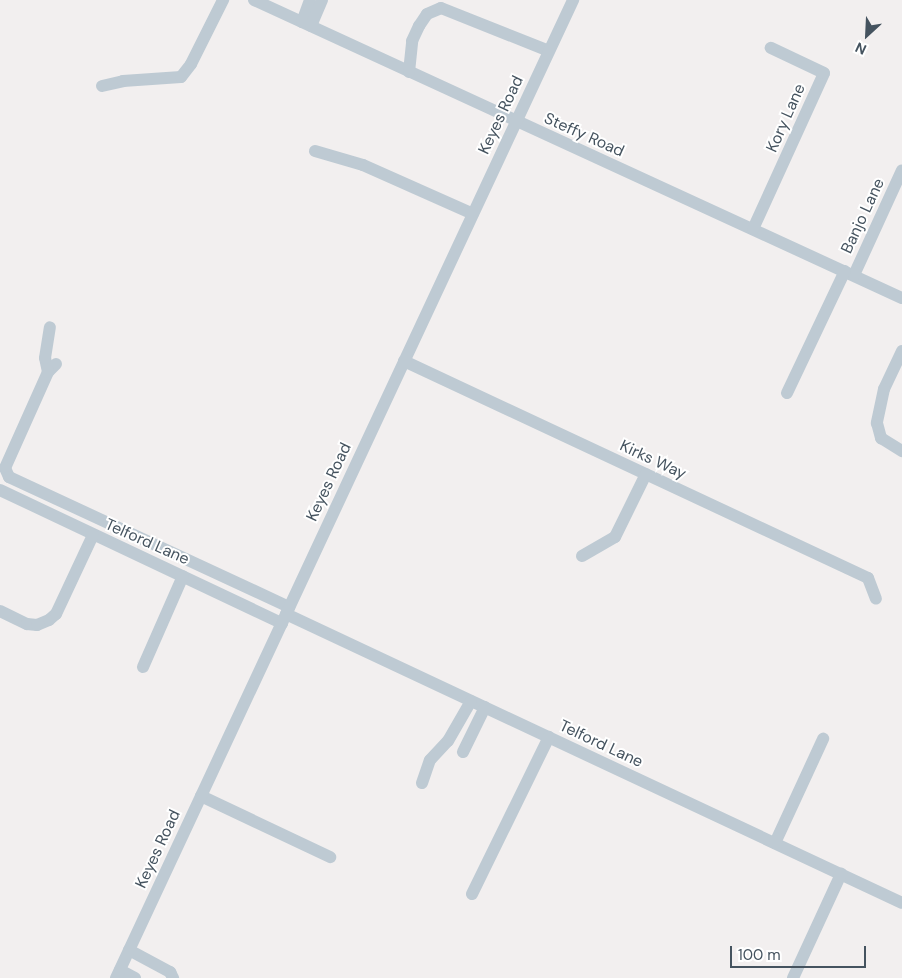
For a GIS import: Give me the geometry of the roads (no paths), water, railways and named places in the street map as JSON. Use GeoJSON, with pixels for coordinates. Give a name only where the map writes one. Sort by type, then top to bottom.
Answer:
{"type":"FeatureCollection","features":[{"type":"Feature","properties":{"kind":"street"},"geometry":{"type":"LineString","coordinates":[[102,86],[123,81],[181,77],[191,64],[223,0]]}},
{"type":"Feature","properties":{"kind":"street","name":"Steffy Road"},"geometry":{"type":"LineString","coordinates":[[254,0],[902,298]]}},
{"type":"Feature","properties":{"kind":"street"},"geometry":{"type":"LineString","coordinates":[[306,24],[310,0]]}},
{"type":"Feature","properties":{"kind":"street"},"geometry":{"type":"LineString","coordinates":[[306,24],[322,0]]}},
{"type":"Feature","properties":{"kind":"street","name":"Keyes Road"},"geometry":{"type":"LineString","coordinates":[[118,974],[573,0]]}},
{"type":"Feature","properties":{"kind":"street"},"geometry":{"type":"LineString","coordinates":[[409,72],[412,41],[418,26],[427,14],[441,8],[549,51]]}},
{"type":"Feature","properties":{"kind":"street","name":"Kory Lane"},"geometry":{"type":"LineString","coordinates":[[753,229],[824,74],[771,48]]}},
{"type":"Feature","properties":{"kind":"street"},"geometry":{"type":"LineString","coordinates":[[315,151],[363,165],[473,214]]}},
{"type":"Feature","properties":{"kind":"street","name":"Banjo Lane"},"geometry":{"type":"LineString","coordinates":[[787,393],[902,170]]}},
{"type":"Feature","properties":{"kind":"street","name":"Telford Lane"},"geometry":{"type":"LineString","coordinates":[[50,327],[44,358],[52,368],[5,468],[9,477],[286,615],[902,903]]}},
{"type":"Feature","properties":{"kind":"street"},"geometry":{"type":"LineString","coordinates":[[902,351],[884,389],[878,423],[881,438],[902,452]]}},
{"type":"Feature","properties":{"kind":"street","name":"Kirks Way"},"geometry":{"type":"LineString","coordinates":[[404,361],[868,578],[876,599]]}},
{"type":"Feature","properties":{"kind":"street"},"geometry":{"type":"LineString","coordinates":[[582,556],[615,537],[646,474]]}},
{"type":"Feature","properties":{"kind":"street","name":"Telford Lane"},"geometry":{"type":"LineString","coordinates":[[0,490],[93,536],[183,576],[286,615]]}},
{"type":"Feature","properties":{"kind":"street"},"geometry":{"type":"LineString","coordinates":[[0,611],[37,625],[56,614],[93,536]]}},
{"type":"Feature","properties":{"kind":"street"},"geometry":{"type":"LineString","coordinates":[[143,666],[183,576]]}},
{"type":"Feature","properties":{"kind":"street"},"geometry":{"type":"LineString","coordinates":[[422,784],[430,760],[448,741],[471,700]]}},
{"type":"Feature","properties":{"kind":"street"},"geometry":{"type":"LineString","coordinates":[[463,752],[485,707]]}},
{"type":"Feature","properties":{"kind":"street"},"geometry":{"type":"LineString","coordinates":[[472,894],[549,737]]}},
{"type":"Feature","properties":{"kind":"street"},"geometry":{"type":"LineString","coordinates":[[775,843],[824,739]]}},
{"type":"Feature","properties":{"kind":"street"},"geometry":{"type":"LineString","coordinates":[[201,796],[330,857]]}},
{"type":"Feature","properties":{"kind":"street"},"geometry":{"type":"LineString","coordinates":[[793,978],[841,874]]}},
{"type":"Feature","properties":{"kind":"street"},"geometry":{"type":"LineString","coordinates":[[129,950],[170,972],[173,978]]}},
{"type":"Feature","properties":{"kind":"street"},"geometry":{"type":"LineString","coordinates":[[118,974],[135,978]]}}]}
